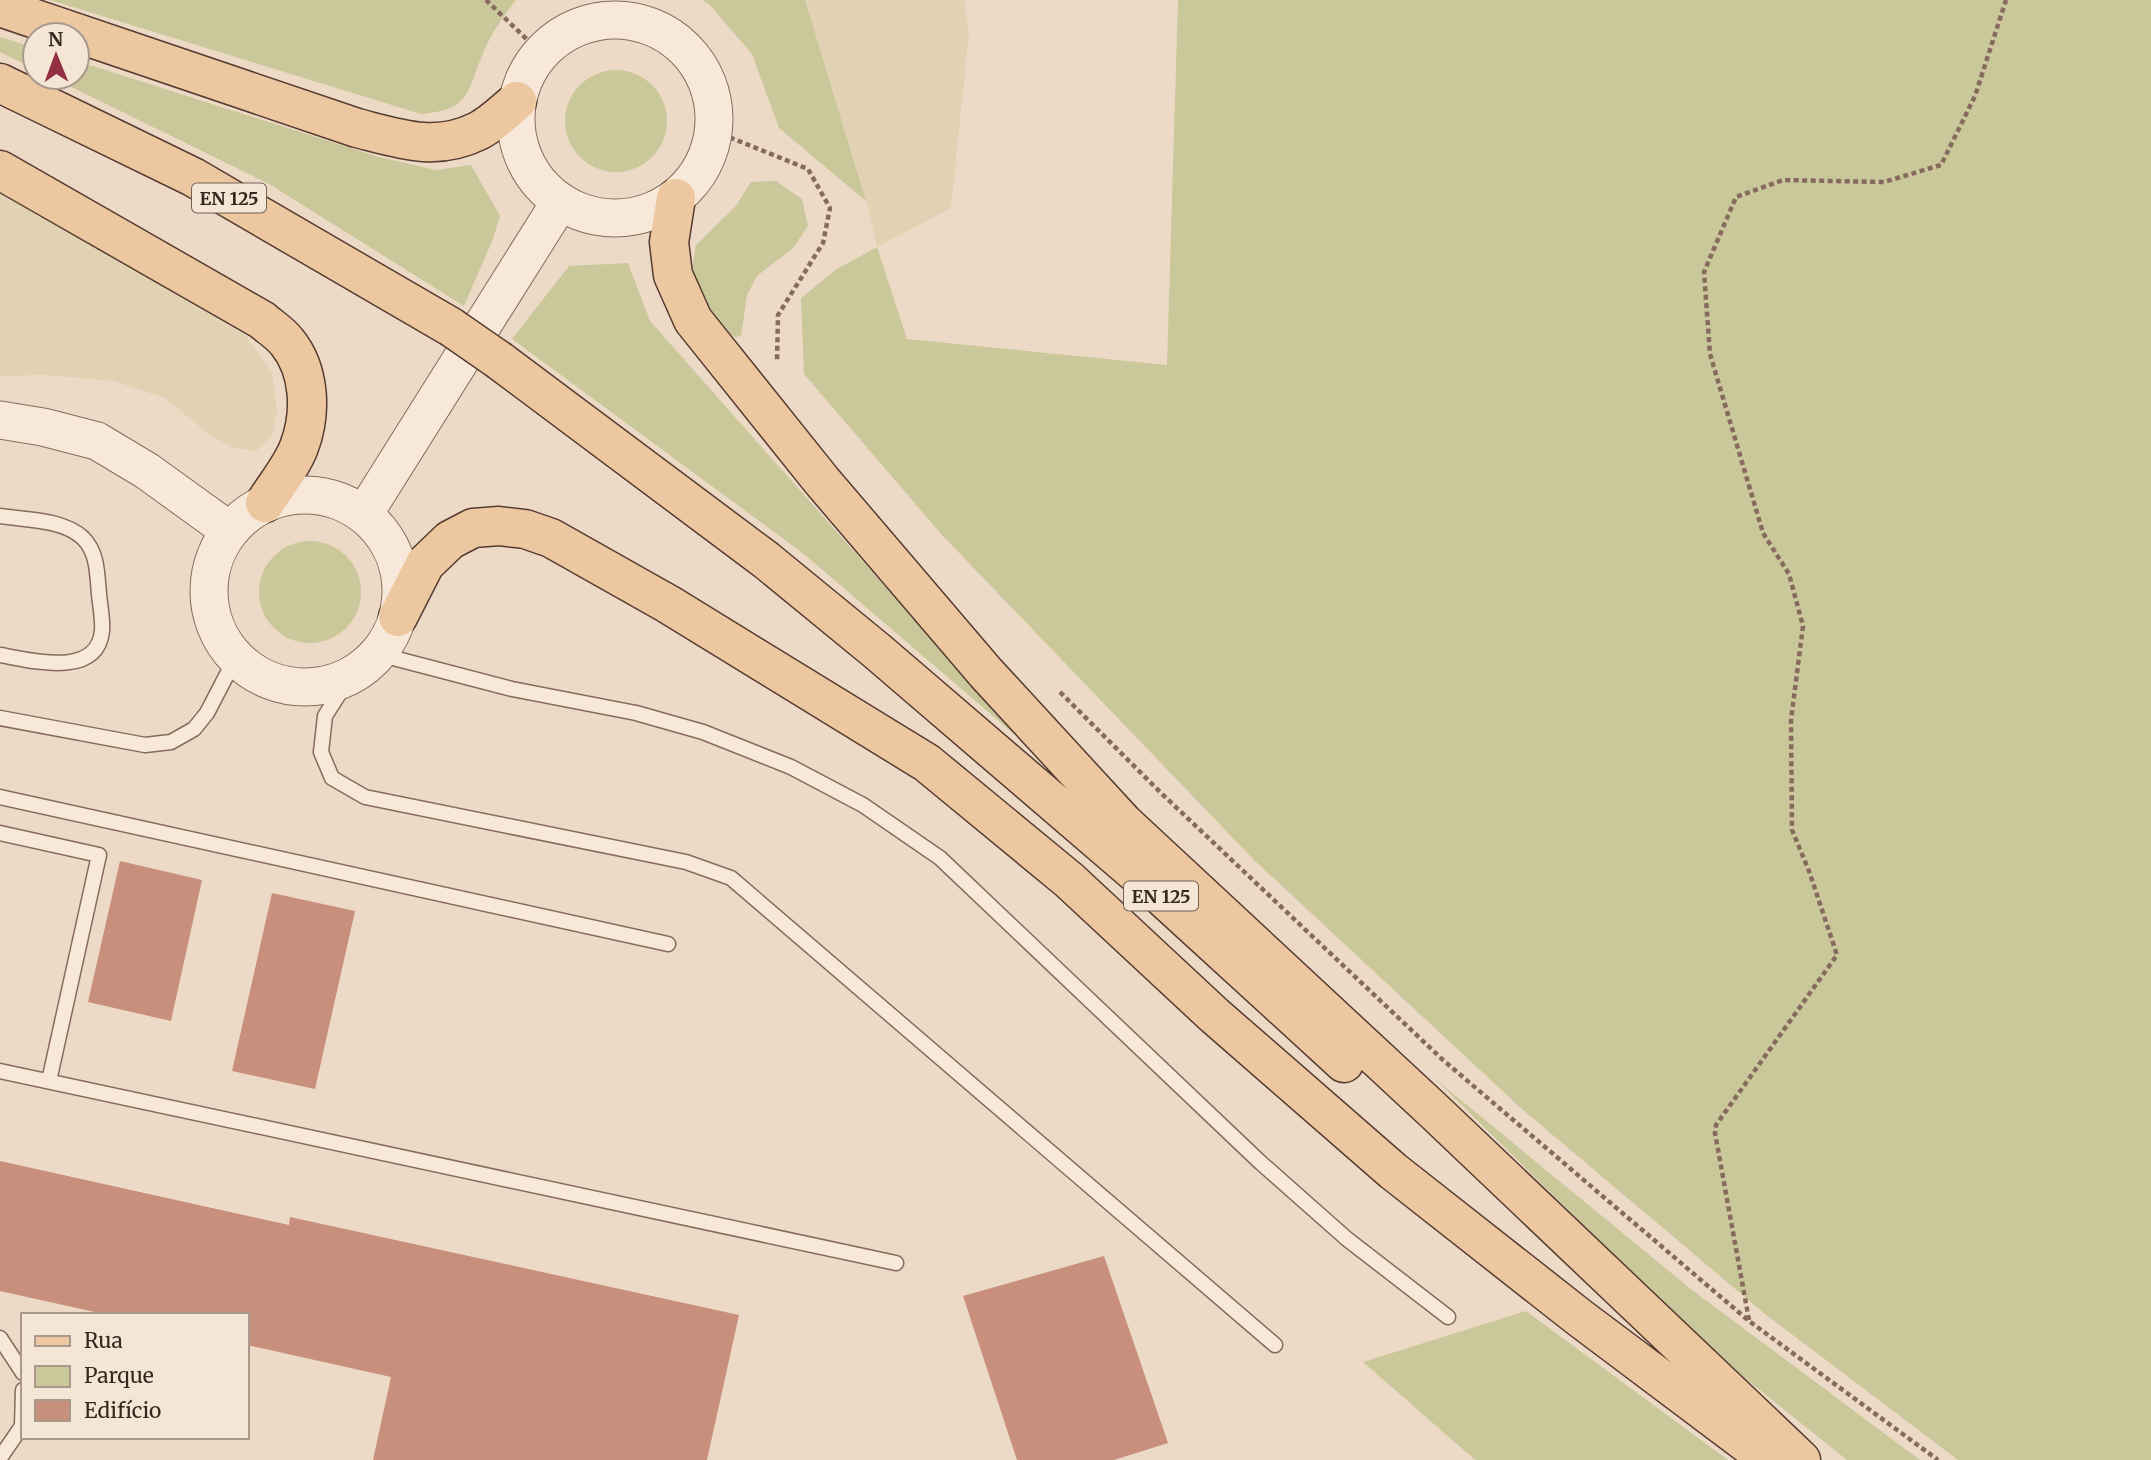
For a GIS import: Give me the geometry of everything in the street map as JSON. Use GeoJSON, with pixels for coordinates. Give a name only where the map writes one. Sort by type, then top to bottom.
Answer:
{"type":"FeatureCollection","features":[{"type":"Feature","properties":{"kind":"main road"},"geometry":{"type":"LineString","coordinates":[[0,7],[357,128],[412,142],[449,142],[480,130],[517,101]]}},
{"type":"Feature","properties":{"kind":"main road","name":"EN 125"},"geometry":{"type":"LineString","coordinates":[[0,83],[193,177],[445,337],[766,560],[877,651],[1144,881],[1282,1008],[1673,1357],[1800,1460]]}},
{"type":"Feature","properties":{"kind":"main road","name":"EN 125"},"geometry":{"type":"LineString","coordinates":[[0,106],[120,165],[445,337]]}},
{"type":"Feature","properties":{"kind":"main road"},"geometry":{"type":"LineString","coordinates":[[0,170],[262,320],[287,342],[303,372],[307,395],[305,422],[299,448],[265,503]]}},
{"type":"Feature","properties":{"kind":"main road"},"geometry":{"type":"LineString","coordinates":[[676,198],[669,242],[673,275],[693,320],[822,481],[986,673],[1124,823],[1435,1112],[1800,1460]]}},
{"type":"Feature","properties":{"kind":"main road","name":"EN 125"},"geometry":{"type":"LineString","coordinates":[[494,371],[606,466],[885,686],[1538,1267],[1658,1370],[1770,1460]]}},
{"type":"Feature","properties":{"kind":"main road"},"geometry":{"type":"LineString","coordinates":[[398,617],[425,564],[450,540],[473,528],[499,526],[525,529],[551,538],[668,604],[927,763],[1069,880],[1214,1015],[1393,1171],[1580,1318],[1770,1460]]}},
{"type":"Feature","properties":{"kind":"street"},"geometry":{"type":"LineString","coordinates":[[626,20],[657,29],[683,46],[702,70],[713,100],[714,131],[708,157],[695,180],[676,198],[649,213],[618,219],[588,215],[560,202],[539,183],[524,158],[516,130],[517,101],[526,75],[541,53],[566,33],[595,22],[626,20]]}},
{"type":"Feature","properties":{"kind":"street"},"geometry":{"type":"LineString","coordinates":[[364,514],[560,202]]}},
{"type":"Feature","properties":{"kind":"street"},"geometry":{"type":"LineString","coordinates":[[0,420],[43,427],[97,441],[147,471],[230,531]]}},
{"type":"Feature","properties":{"kind":"street"},"geometry":{"type":"LineString","coordinates":[[316,495],[342,502],[364,514],[384,535],[397,560],[402,589],[398,617],[390,636],[365,664],[322,685],[290,685],[261,676],[236,657],[220,635],[211,609],[209,582],[216,555],[230,531],[246,515],[265,503],[290,496],[316,495]]}},
{"type":"Feature","properties":{"kind":"lane"},"geometry":{"type":"LineString","coordinates":[[0,516],[63,526],[83,538],[96,560],[102,632],[97,648],[80,660],[54,664],[0,655]]}},
{"type":"Feature","properties":{"kind":"lane"},"geometry":{"type":"LineString","coordinates":[[0,718],[145,745],[171,742],[194,729],[207,713],[236,657]]}},
{"type":"Feature","properties":{"kind":"lane"},"geometry":{"type":"LineString","coordinates":[[1275,1345],[732,878],[686,862],[365,797],[331,778],[321,752],[325,716],[365,664],[636,713],[703,732],[790,767],[863,805],[940,858],[1280,1180],[1347,1240],[1448,1317]]}},
{"type":"Feature","properties":{"kind":"lane"},"geometry":{"type":"LineString","coordinates":[[0,797],[668,944]]}},
{"type":"Feature","properties":{"kind":"lane"},"geometry":{"type":"LineString","coordinates":[[0,833],[99,855],[50,1081]]}},
{"type":"Feature","properties":{"kind":"lane"},"geometry":{"type":"LineString","coordinates":[[0,1071],[896,1263]]}},
{"type":"Feature","properties":{"kind":"lane"},"geometry":{"type":"LineString","coordinates":[[0,1338],[21,1370]]}},
{"type":"Feature","properties":{"kind":"lane"},"geometry":{"type":"LineString","coordinates":[[0,1458],[21,1427]]}},
{"type":"Feature","properties":{"kind":"path"},"geometry":{"type":"LineString","coordinates":[[486,0],[541,53]]}},
{"type":"Feature","properties":{"kind":"path"},"geometry":{"type":"LineString","coordinates":[[1749,1321],[1715,1133],[1716,1125],[1837,955],[1809,871],[1792,830],[1791,720],[1802,626],[1789,574],[1763,533],[1710,354],[1704,272],[1735,197],[1783,180],[1884,182],[1941,166],[1975,96],[2006,0]]}},
{"type":"Feature","properties":{"kind":"path"},"geometry":{"type":"LineString","coordinates":[[714,131],[808,169],[830,208],[824,243],[778,315],[777,361],[784,371]]}},
{"type":"Feature","properties":{"kind":"path"},"geometry":{"type":"LineString","coordinates":[[1056,687],[1161,793],[1443,1059],[1749,1321],[1938,1460]]}},
{"type":"Feature","properties":{"kind":"shaded area"},"geometry":{"type":"Polygon","coordinates":[[[805,0],[964,0],[969,32],[951,208],[877,247],[866,201],[805,0]]]}},
{"type":"Feature","properties":{"kind":"shaded area"},"geometry":{"type":"Polygon","coordinates":[[[0,192],[245,335],[272,372],[277,412],[272,436],[256,451],[231,447],[210,435],[165,398],[113,381],[46,375],[0,376],[0,192]]]}},
{"type":"Feature","properties":{"kind":"green space"},"geometry":{"type":"Polygon","coordinates":[[[50,0],[516,0],[489,41],[463,98],[449,109],[421,114],[50,0]]]}},
{"type":"Feature","properties":{"kind":"green space"},"geometry":{"type":"Polygon","coordinates":[[[702,0],[805,0],[866,201],[779,128],[752,54],[709,4],[702,0]]]}},
{"type":"Feature","properties":{"kind":"green space"},"geometry":{"type":"Polygon","coordinates":[[[1178,0],[2151,0],[2151,1460],[1958,1460],[1765,1314],[1523,1110],[1254,860],[942,535],[804,374],[801,298],[837,269],[877,247],[907,339],[1167,365],[1178,0]]]}},
{"type":"Feature","properties":{"kind":"green space"},"geometry":{"type":"Polygon","coordinates":[[[0,37],[21,44],[21,62],[0,52],[0,37]]]}},
{"type":"Feature","properties":{"kind":"green space"},"geometry":{"type":"Polygon","coordinates":[[[91,65],[379,157],[436,170],[471,165],[500,216],[464,306],[269,184],[80,91],[91,91],[91,65]]]}},
{"type":"Feature","properties":{"kind":"green space"},"geometry":{"type":"Polygon","coordinates":[[[616,70],[635,74],[652,85],[663,102],[667,121],[663,140],[652,157],[635,168],[616,172],[597,168],[580,157],[569,140],[565,121],[569,102],[580,85],[597,74],[616,70]]]}},
{"type":"Feature","properties":{"kind":"green space"},"geometry":{"type":"Polygon","coordinates":[[[776,181],[802,199],[808,226],[793,248],[757,276],[747,295],[741,336],[734,337],[707,311],[691,275],[696,245],[736,206],[751,182],[776,181]]]}},
{"type":"Feature","properties":{"kind":"green space"},"geometry":{"type":"Polygon","coordinates":[[[628,263],[650,321],[1022,741],[804,554],[512,339],[569,266],[628,263]]]}},
{"type":"Feature","properties":{"kind":"green space"},"geometry":{"type":"Polygon","coordinates":[[[310,541],[329,545],[346,556],[357,573],[361,592],[357,611],[346,628],[329,639],[310,643],[291,639],[274,628],[263,611],[259,592],[263,573],[274,556],[291,545],[310,541]]]}},
{"type":"Feature","properties":{"kind":"green space"},"geometry":{"type":"Polygon","coordinates":[[[1434,1078],[1692,1290],[1920,1460],[1847,1460],[1716,1355],[1434,1078]]]}},
{"type":"Feature","properties":{"kind":"green space"},"geometry":{"type":"Polygon","coordinates":[[[1526,1311],[1728,1460],[1475,1460],[1363,1362],[1526,1311]]]}},
{"type":"Feature","properties":{"kind":"building"},"geometry":{"type":"Polygon","coordinates":[[[120,861],[202,880],[171,1021],[88,1002],[120,861]]]}},
{"type":"Feature","properties":{"kind":"building"},"geometry":{"type":"Polygon","coordinates":[[[272,893],[355,911],[315,1089],[232,1071],[272,893]]]}},
{"type":"Feature","properties":{"kind":"building"},"geometry":{"type":"Polygon","coordinates":[[[0,1161],[289,1225],[290,1217],[739,1315],[707,1460],[373,1460],[391,1377],[248,1345],[248,1313],[99,1313],[0,1291],[0,1161]]]}},
{"type":"Feature","properties":{"kind":"building"},"geometry":{"type":"Polygon","coordinates":[[[1104,1256],[1168,1443],[1114,1460],[1017,1460],[963,1296],[1104,1256]]]}}]}
